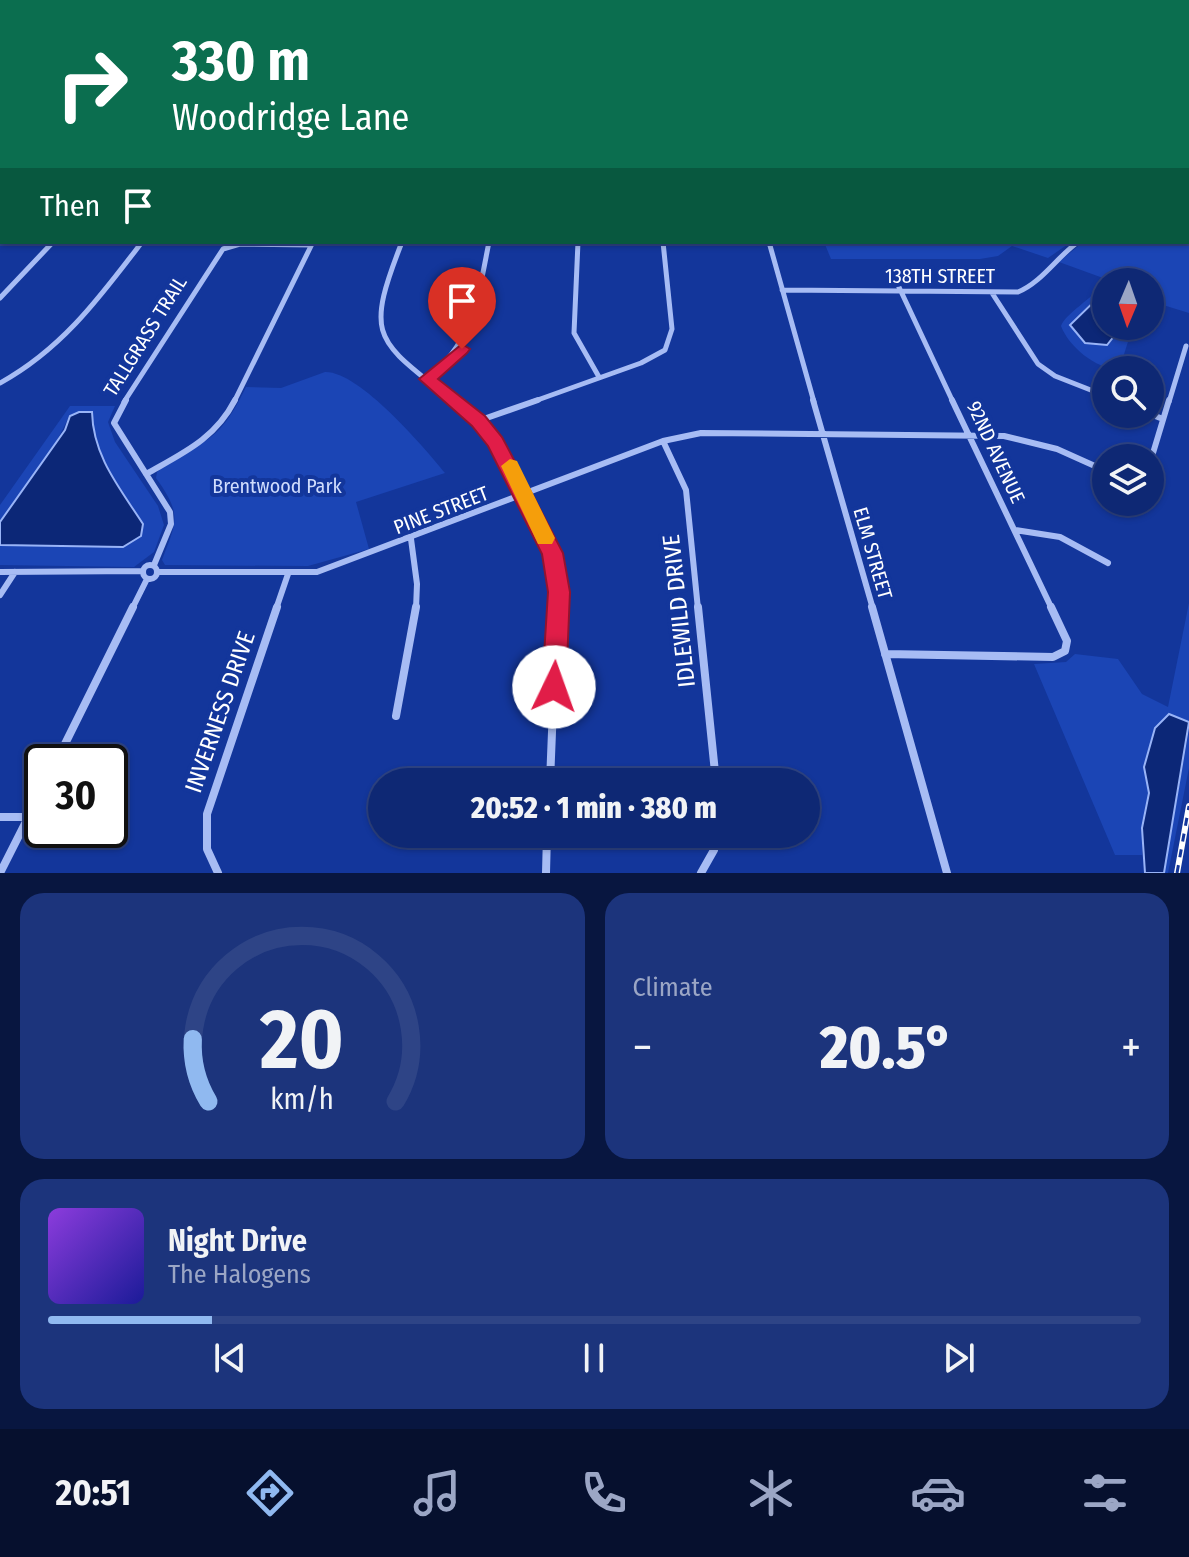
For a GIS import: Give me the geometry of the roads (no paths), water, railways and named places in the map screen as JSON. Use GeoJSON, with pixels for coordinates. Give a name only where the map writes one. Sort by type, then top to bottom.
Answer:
{"type":"FeatureCollection","features":[{"type":"Feature","properties":{"kind":"street"},"geometry":{"type":"LineString","coordinates":[[0,298],[51,244]]}},
{"type":"Feature","properties":{"kind":"street"},"geometry":{"type":"LineString","coordinates":[[0,383],[32,367],[61,346],[140,244]]}},
{"type":"Feature","properties":{"kind":"street","name":"TALLGRASS TRAIL"},"geometry":{"type":"LineString","coordinates":[[156,568],[171,524],[170,512],[114,423],[117,413],[220,252],[240,244]]}},
{"type":"Feature","properties":{"kind":"street"},"geometry":{"type":"LineString","coordinates":[[146,474],[203,442],[225,419],[312,244]]}},
{"type":"Feature","properties":{"kind":"street"},"geometry":{"type":"LineString","coordinates":[[401,244],[377,314],[378,329],[389,349],[478,421],[503,453],[553,553],[558,572],[551,768]]}},
{"type":"Feature","properties":{"kind":"street"},"geometry":{"type":"LineString","coordinates":[[427,379],[449,364],[468,339],[489,244]]}},
{"type":"Feature","properties":{"kind":"street"},"geometry":{"type":"LineString","coordinates":[[578,244],[574,333],[599,377]]}},
{"type":"Feature","properties":{"kind":"street"},"geometry":{"type":"LineString","coordinates":[[478,421],[656,357],[669,344],[672,329],[663,244]]}},
{"type":"Feature","properties":{"kind":"street","name":"ELM STREET"},"geometry":{"type":"LineString","coordinates":[[770,244],[947,873]]}},
{"type":"Feature","properties":{"kind":"street","name":"138TH STREET"},"geometry":{"type":"LineString","coordinates":[[782,290],[992,292],[1029,289],[1056,258],[1075,244]]}},
{"type":"Feature","properties":{"kind":"street","name":"92ND AVENUE"},"geometry":{"type":"LineString","coordinates":[[885,654],[1045,658],[1065,651],[1065,637],[890,268]]}},
{"type":"Feature","properties":{"kind":"street"},"geometry":{"type":"LineString","coordinates":[[992,292],[1038,364],[1063,380],[1092,391]]}},
{"type":"Feature","properties":{"kind":"street"},"geometry":{"type":"LineString","coordinates":[[1164,416],[1186,346]]}},
{"type":"Feature","properties":{"kind":"street","name":"PINE STREET"},"geometry":{"type":"LineString","coordinates":[[156,568],[288,574],[343,565],[663,441],[701,433],[1004,436],[1039,444],[1092,465]]}},
{"type":"Feature","properties":{"kind":"street","name":"IDLEWILD DRIVE"},"geometry":{"type":"LineString","coordinates":[[663,441],[686,490],[715,768]]}},
{"type":"Feature","properties":{"kind":"street"},"geometry":{"type":"LineString","coordinates":[[1015,530],[1060,537],[1108,563]]}},
{"type":"Feature","properties":{"kind":"street"},"geometry":{"type":"LineString","coordinates":[[396,716],[419,598],[418,568],[411,539]]}},
{"type":"Feature","properties":{"kind":"street"},"geometry":{"type":"LineString","coordinates":[[0,572],[144,575],[156,568]]}},
{"type":"Feature","properties":{"kind":"street"},"geometry":{"type":"LineString","coordinates":[[0,595],[15,572]]}},
{"type":"Feature","properties":{"kind":"street","name":"INVERNESS DRIVE"},"geometry":{"type":"LineString","coordinates":[[213,869],[205,834],[207,814],[288,574]]}},
{"type":"Feature","properties":{"kind":"street"},"geometry":{"type":"LineString","coordinates":[[64,744],[144,575]]}},
{"type":"Feature","properties":{"kind":"street"},"geometry":{"type":"LineString","coordinates":[[0,817],[24,817]]}},
{"type":"Feature","properties":{"kind":"street"},"geometry":{"type":"LineString","coordinates":[[0,873],[24,827]]}},
{"type":"Feature","properties":{"kind":"street"},"geometry":{"type":"LineString","coordinates":[[546,873],[547,848]]}},
{"type":"Feature","properties":{"kind":"street"},"geometry":{"type":"LineString","coordinates":[[702,872],[711,848]]}},
{"type":"Feature","properties":{"kind":"railway"},"geometry":{"type":"LineString","coordinates":[[1177,873],[1189,806]]}},
{"type":"Feature","properties":{"kind":"park label","name":"Brentwood Park"},"geometry":{"type":"Point","coordinates":[277,486]}}]}
